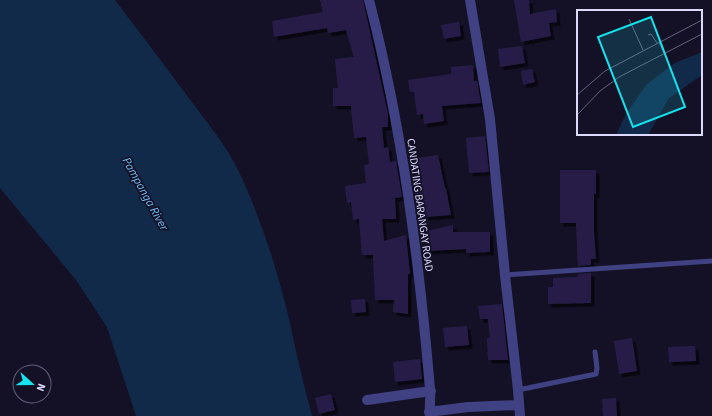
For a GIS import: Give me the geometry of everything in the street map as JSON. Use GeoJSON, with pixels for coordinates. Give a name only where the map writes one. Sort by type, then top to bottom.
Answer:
{"type":"FeatureCollection","features":[{"type":"Feature","properties":{"kind":"street","name":"CANDATING BARANGAY ROAD"},"geometry":{"type":"LineString","coordinates":[[369,0],[380,41],[401,154],[418,267],[431,391],[429,414]]}},
{"type":"Feature","properties":{"kind":"street"},"geometry":{"type":"LineString","coordinates":[[470,0],[490,120],[520,416]]}},
{"type":"Feature","properties":{"kind":"street"},"geometry":{"type":"LineString","coordinates":[[367,400],[431,391]]}},
{"type":"Feature","properties":{"kind":"street"},"geometry":{"type":"LineString","coordinates":[[429,414],[468,407],[518,404]]}},
{"type":"Feature","properties":{"kind":"lane"},"geometry":{"type":"LineString","coordinates":[[505,275],[712,261]]}},
{"type":"Feature","properties":{"kind":"lane"},"geometry":{"type":"LineString","coordinates":[[518,390],[596,374],[597,368],[595,352]]}},
{"type":"Feature","properties":{"kind":"water","name":"Pampanga River"},"geometry":{"type":"Polygon","coordinates":[[[0,0],[115,0],[209,124],[239,172],[268,244],[289,319],[312,416],[136,416],[107,327],[76,280],[0,188],[0,0]]]}},
{"type":"Feature","properties":{"kind":"building"},"geometry":{"type":"Polygon","coordinates":[[[320,0],[363,0],[388,114],[388,127],[382,127],[384,148],[388,147],[390,162],[396,161],[402,197],[395,198],[396,219],[382,219],[384,241],[406,235],[410,274],[408,274],[408,314],[393,312],[394,300],[375,300],[373,255],[362,255],[359,219],[353,220],[351,202],[347,203],[345,186],[366,183],[364,165],[369,164],[366,137],[354,138],[351,106],[333,106],[333,88],[338,88],[335,59],[354,57],[346,30],[328,33],[327,28],[274,37],[272,21],[323,12],[320,0]]]}},
{"type":"Feature","properties":{"kind":"building"},"geometry":{"type":"Polygon","coordinates":[[[514,0],[529,0],[530,14],[556,9],[557,22],[549,23],[551,36],[521,42],[514,0]]]}},
{"type":"Feature","properties":{"kind":"building"},"geometry":{"type":"Polygon","coordinates":[[[459,22],[461,36],[444,39],[441,25],[459,22]]]}},
{"type":"Feature","properties":{"kind":"building"},"geometry":{"type":"Polygon","coordinates":[[[522,46],[525,63],[500,67],[498,49],[522,46]]]}},
{"type":"Feature","properties":{"kind":"building"},"geometry":{"type":"Polygon","coordinates":[[[473,65],[474,81],[477,81],[481,103],[442,106],[444,121],[424,124],[423,114],[417,115],[414,92],[410,92],[408,80],[451,74],[451,67],[473,65]]]}},
{"type":"Feature","properties":{"kind":"building"},"geometry":{"type":"Polygon","coordinates":[[[532,69],[535,82],[523,85],[521,71],[532,69]]]}},
{"type":"Feature","properties":{"kind":"building"},"geometry":{"type":"Polygon","coordinates":[[[485,136],[489,172],[469,173],[466,138],[485,136]]]}},
{"type":"Feature","properties":{"kind":"building"},"geometry":{"type":"Polygon","coordinates":[[[438,155],[451,215],[425,217],[420,196],[415,196],[412,179],[417,179],[417,176],[419,176],[416,158],[438,155]]]}},
{"type":"Feature","properties":{"kind":"building"},"geometry":{"type":"Polygon","coordinates":[[[560,170],[596,170],[596,194],[594,194],[594,232],[596,259],[591,259],[591,265],[578,266],[576,223],[560,223],[560,170]]]}},
{"type":"Feature","properties":{"kind":"building"},"geometry":{"type":"Polygon","coordinates":[[[453,225],[453,232],[490,232],[490,252],[466,253],[466,249],[428,251],[427,231],[453,225]]]}},
{"type":"Feature","properties":{"kind":"building"},"geometry":{"type":"Polygon","coordinates":[[[591,273],[591,303],[548,304],[548,287],[553,287],[553,278],[578,277],[578,274],[591,273]]]}},
{"type":"Feature","properties":{"kind":"building"},"geometry":{"type":"Polygon","coordinates":[[[365,299],[366,312],[352,313],[351,300],[365,299]]]}},
{"type":"Feature","properties":{"kind":"building"},"geometry":{"type":"Polygon","coordinates":[[[502,304],[508,360],[488,360],[487,338],[490,338],[488,319],[480,319],[478,306],[502,304]]]}},
{"type":"Feature","properties":{"kind":"building"},"geometry":{"type":"Polygon","coordinates":[[[467,326],[469,345],[445,347],[443,328],[467,326]]]}},
{"type":"Feature","properties":{"kind":"building"},"geometry":{"type":"Polygon","coordinates":[[[632,338],[637,371],[619,374],[614,341],[632,338]]]}},
{"type":"Feature","properties":{"kind":"building"},"geometry":{"type":"Polygon","coordinates":[[[695,346],[696,361],[669,362],[668,347],[695,346]]]}},
{"type":"Feature","properties":{"kind":"building"},"geometry":{"type":"Polygon","coordinates":[[[420,359],[422,379],[395,382],[393,362],[420,359]]]}},
{"type":"Feature","properties":{"kind":"building"},"geometry":{"type":"Polygon","coordinates":[[[331,394],[335,410],[319,414],[315,398],[331,394]]]}},
{"type":"Feature","properties":{"kind":"building"},"geometry":{"type":"Polygon","coordinates":[[[616,398],[617,416],[603,416],[602,399],[616,398]]]}}]}
